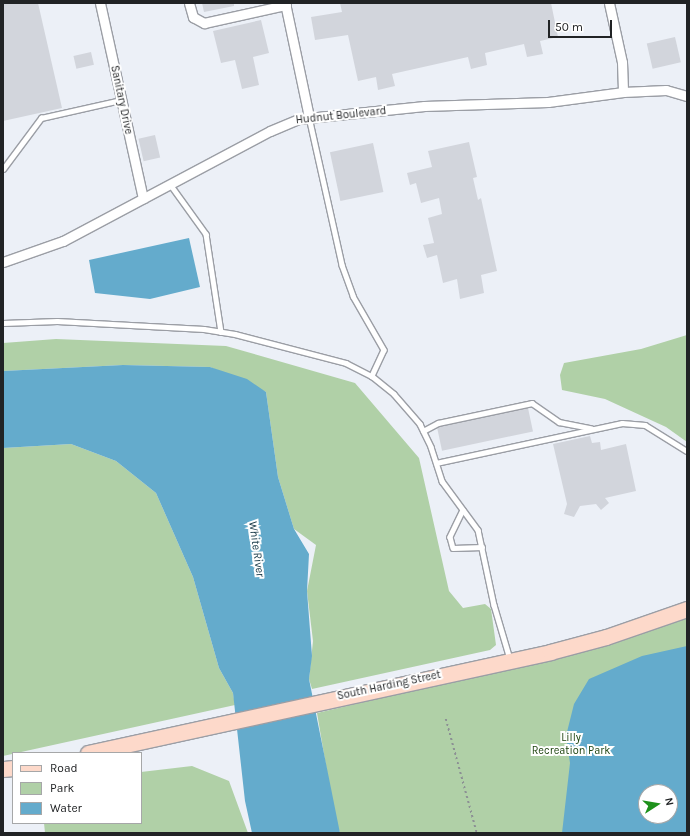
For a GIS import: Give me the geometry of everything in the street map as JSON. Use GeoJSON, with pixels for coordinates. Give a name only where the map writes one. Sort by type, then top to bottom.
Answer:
{"type":"FeatureCollection","features":[{"type":"Feature","properties":{"kind":"main road","name":"South Harding Street"},"geometry":{"type":"LineString","coordinates":[[92,752],[510,660],[594,640],[687,609]]}},
{"type":"Feature","properties":{"kind":"street","name":"Sanitary Drive"},"geometry":{"type":"LineString","coordinates":[[100,3],[143,198]]}},
{"type":"Feature","properties":{"kind":"street"},"geometry":{"type":"LineString","coordinates":[[189,3],[193,17],[204,23],[285,4],[309,117]]}},
{"type":"Feature","properties":{"kind":"street"},"geometry":{"type":"LineString","coordinates":[[609,3],[622,62],[623,92]]}},
{"type":"Feature","properties":{"kind":"street","name":"Hudnut Boulevard"},"geometry":{"type":"LineString","coordinates":[[3,262],[63,241],[275,128],[309,117],[424,106],[548,102],[623,92],[666,90],[687,96]]}},
{"type":"Feature","properties":{"kind":"lane"},"geometry":{"type":"LineString","coordinates":[[3,169],[41,118],[121,100]]}},
{"type":"Feature","properties":{"kind":"lane"},"geometry":{"type":"LineString","coordinates":[[309,117],[342,265],[352,296],[384,350],[372,376]]}},
{"type":"Feature","properties":{"kind":"lane"},"geometry":{"type":"LineString","coordinates":[[170,184],[206,234],[221,332]]}},
{"type":"Feature","properties":{"kind":"lane"},"geometry":{"type":"LineString","coordinates":[[3,323],[57,321],[221,332],[346,363],[372,376],[394,394],[423,431],[442,481],[478,530],[494,605],[510,660]]}},
{"type":"Feature","properties":{"kind":"lane"},"geometry":{"type":"LineString","coordinates":[[423,431],[438,423],[532,403],[559,422],[594,429]]}},
{"type":"Feature","properties":{"kind":"lane"},"geometry":{"type":"LineString","coordinates":[[436,463],[622,423],[645,425],[687,451]]}},
{"type":"Feature","properties":{"kind":"lane"},"geometry":{"type":"LineString","coordinates":[[463,510],[450,537],[453,548],[482,547]]}},
{"type":"Feature","properties":{"kind":"path"},"geometry":{"type":"LineString","coordinates":[[446,719],[477,833]]}},
{"type":"Feature","properties":{"kind":"green space"},"geometry":{"type":"Polygon","coordinates":[[[687,335],[687,442],[666,427],[605,399],[562,390],[560,375],[564,363],[641,349],[687,335]]]}},
{"type":"Feature","properties":{"kind":"green space"},"geometry":{"type":"Polygon","coordinates":[[[56,339],[226,346],[355,383],[419,458],[449,591],[463,608],[485,604],[491,609],[496,645],[490,650],[312,689],[309,679],[313,641],[307,591],[316,545],[294,529],[278,477],[266,392],[210,367],[123,365],[3,371],[3,343],[56,339]]]}},
{"type":"Feature","properties":{"kind":"green space"},"geometry":{"type":"Polygon","coordinates":[[[71,444],[116,461],[156,493],[193,577],[219,668],[233,693],[235,705],[21,752],[12,752],[12,754],[3,756],[3,448],[71,444]]]}},
{"type":"Feature","properties":{"kind":"green space","name":"Lilly Recreation Park"},"geometry":{"type":"Polygon","coordinates":[[[687,618],[687,833],[340,833],[335,819],[317,713],[613,644],[687,618]]]}},
{"type":"Feature","properties":{"kind":"green space"},"geometry":{"type":"Polygon","coordinates":[[[192,766],[229,781],[248,833],[45,833],[44,824],[142,824],[142,772],[192,766]]]}},
{"type":"Feature","properties":{"kind":"water"},"geometry":{"type":"Polygon","coordinates":[[[189,238],[200,287],[150,299],[95,293],[89,260],[189,238]]]}},
{"type":"Feature","properties":{"kind":"water","name":"White River"},"geometry":{"type":"Polygon","coordinates":[[[123,365],[210,367],[247,379],[266,392],[278,477],[294,529],[309,554],[307,591],[312,656],[309,679],[340,833],[252,833],[245,801],[233,693],[219,668],[193,577],[156,493],[116,461],[71,444],[3,448],[3,371],[123,365]]]}},
{"type":"Feature","properties":{"kind":"water"},"geometry":{"type":"Polygon","coordinates":[[[687,646],[687,833],[562,833],[570,763],[566,736],[574,704],[589,679],[642,656],[687,646]]]}},
{"type":"Feature","properties":{"kind":"building"},"geometry":{"type":"Polygon","coordinates":[[[3,3],[38,3],[62,108],[3,121],[3,3]]]}},
{"type":"Feature","properties":{"kind":"building"},"geometry":{"type":"Polygon","coordinates":[[[202,3],[234,3],[234,6],[204,12],[202,3]]]}},
{"type":"Feature","properties":{"kind":"building"},"geometry":{"type":"Polygon","coordinates":[[[340,3],[551,3],[558,37],[540,41],[543,54],[527,57],[524,44],[485,53],[487,65],[471,69],[468,57],[392,74],[395,86],[378,90],[376,77],[358,81],[348,35],[315,40],[311,17],[342,12],[340,3]]]}},
{"type":"Feature","properties":{"kind":"building"},"geometry":{"type":"Polygon","coordinates":[[[261,20],[269,53],[253,57],[259,85],[242,89],[235,60],[221,63],[213,31],[261,20]]]}},
{"type":"Feature","properties":{"kind":"building"},"geometry":{"type":"Polygon","coordinates":[[[675,37],[681,62],[653,69],[647,44],[675,37]]]}},
{"type":"Feature","properties":{"kind":"building"},"geometry":{"type":"Polygon","coordinates":[[[91,52],[94,65],[76,69],[73,56],[91,52]]]}},
{"type":"Feature","properties":{"kind":"building"},"geometry":{"type":"Polygon","coordinates":[[[155,135],[160,157],[144,161],[138,139],[155,135]]]}},
{"type":"Feature","properties":{"kind":"building"},"geometry":{"type":"Polygon","coordinates":[[[469,142],[477,177],[473,178],[478,200],[481,198],[497,271],[481,275],[484,293],[460,299],[457,279],[443,283],[437,255],[427,258],[423,245],[434,243],[428,218],[442,214],[439,198],[421,203],[416,183],[410,185],[407,173],[432,167],[428,151],[469,142]]]}},
{"type":"Feature","properties":{"kind":"building"},"geometry":{"type":"Polygon","coordinates":[[[373,143],[383,192],[340,201],[330,152],[373,143]]]}},
{"type":"Feature","properties":{"kind":"building"},"geometry":{"type":"Polygon","coordinates":[[[528,408],[533,431],[442,451],[437,427],[528,408]]]}},
{"type":"Feature","properties":{"kind":"building"},"geometry":{"type":"Polygon","coordinates":[[[590,436],[592,443],[600,442],[601,450],[626,444],[636,491],[605,498],[609,503],[601,510],[596,504],[580,506],[574,517],[564,514],[567,504],[553,444],[590,436]]]}}]}
